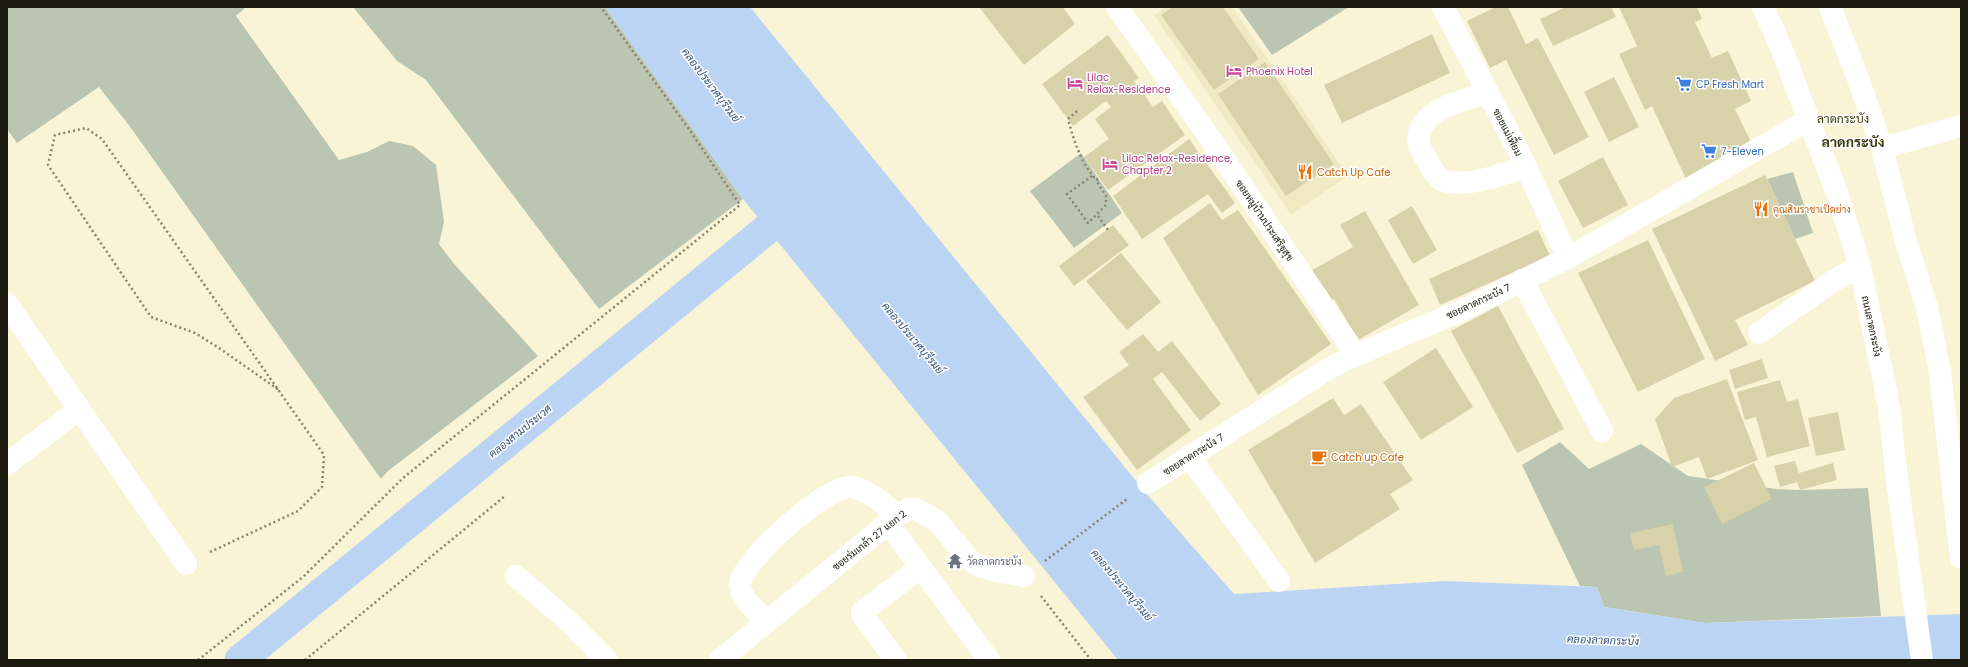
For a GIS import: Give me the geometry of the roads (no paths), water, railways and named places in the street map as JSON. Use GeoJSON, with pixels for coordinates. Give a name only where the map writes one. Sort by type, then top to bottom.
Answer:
{"type":"FeatureCollection","features":[{"type":"Feature","properties":{"kind":"street","name":"ซอยหมู่บ้านประเสริฐสุข"},"geometry":{"type":"LineString","coordinates":[[1117,7],[1190,110],[1356,355]]}},
{"type":"Feature","properties":{"kind":"street","name":"ซอยแม่เฟี้ยม"},"geometry":{"type":"LineString","coordinates":[[1443,7],[1526,167],[1568,258]]}},
{"type":"Feature","properties":{"kind":"street","name":"ถนนลาดกระบัง"},"geometry":{"type":"LineString","coordinates":[[1763,7],[1780,45],[1837,193],[1860,266],[1889,406],[1897,480],[1922,660]]}},
{"type":"Feature","properties":{"kind":"street"},"geometry":{"type":"LineString","coordinates":[[1834,8],[1882,148],[1906,242],[1927,308],[1955,438],[1951,468],[1961,558]]}},
{"type":"Feature","properties":{"kind":"street"},"geometry":{"type":"LineString","coordinates":[[1488,92],[1438,111],[1425,120],[1421,129],[1419,145],[1434,173],[1446,182],[1464,184],[1526,167]]}},
{"type":"Feature","properties":{"kind":"street","name":"ซอยลาดกระบัง 7"},"geometry":{"type":"LineString","coordinates":[[1148,482],[1328,369],[1356,355],[1464,309],[1568,258],[1808,120]]}},
{"type":"Feature","properties":{"kind":"street"},"geometry":{"type":"LineString","coordinates":[[1882,148],[1961,126]]}},
{"type":"Feature","properties":{"kind":"street"},"geometry":{"type":"LineString","coordinates":[[1759,333],[1833,282],[1860,266]]}},
{"type":"Feature","properties":{"kind":"street"},"geometry":{"type":"LineString","coordinates":[[1522,280],[1602,431]]}},
{"type":"Feature","properties":{"kind":"street"},"geometry":{"type":"LineString","coordinates":[[7,304],[186,564]]}},
{"type":"Feature","properties":{"kind":"street"},"geometry":{"type":"LineString","coordinates":[[7,464],[79,409]]}},
{"type":"Feature","properties":{"kind":"street"},"geometry":{"type":"LineString","coordinates":[[1189,456],[1279,581]]}},
{"type":"Feature","properties":{"kind":"street"},"geometry":{"type":"LineString","coordinates":[[767,621],[744,599],[740,584],[745,570],[781,531],[816,502],[834,491],[850,487],[864,492],[893,519],[921,567],[989,660]]}},
{"type":"Feature","properties":{"kind":"street","name":"ซอยร่มเกล้า 27 แยก 2"},"geometry":{"type":"LineString","coordinates":[[720,660],[893,519],[909,509],[916,509],[936,520],[968,558],[975,564],[988,569],[1024,576]]}},
{"type":"Feature","properties":{"kind":"street"},"geometry":{"type":"LineString","coordinates":[[896,660],[863,616],[862,612],[921,567]]}},
{"type":"Feature","properties":{"kind":"street"},"geometry":{"type":"LineString","coordinates":[[516,576],[567,620],[607,660]]}},
{"type":"Feature","properties":{"kind":"water"},"geometry":{"type":"Polygon","coordinates":[[[605,7],[750,7],[1145,492],[1234,594],[1446,581],[1597,587],[1604,607],[1705,623],[1961,614],[1961,660],[1118,660],[743,199],[605,7]]]}},
{"type":"Feature","properties":{"kind":"waterway","name":"คลองสามประเวศ"},"geometry":{"type":"LineString","coordinates":[[240,660],[799,203]]}},
{"type":"Feature","properties":{"kind":"place","name":"Phoenix Hotel"},"geometry":{"type":"Point","coordinates":[1234,71]}},
{"type":"Feature","properties":{"kind":"place","name":"Lilac Relax-Residence"},"geometry":{"type":"Point","coordinates":[1075,83]}},
{"type":"Feature","properties":{"kind":"place","name":"CP Fresh Mart"},"geometry":{"type":"Point","coordinates":[1684,84]}},
{"type":"Feature","properties":{"kind":"place","name":"7-Eleven"},"geometry":{"type":"Point","coordinates":[1709,151]}},
{"type":"Feature","properties":{"kind":"place","name":"Lilac Relax-Residence, Chapter 2"},"geometry":{"type":"Point","coordinates":[1110,164]}},
{"type":"Feature","properties":{"kind":"place","name":"Catch Up Cafe"},"geometry":{"type":"Point","coordinates":[1305,172]}},
{"type":"Feature","properties":{"kind":"place","name":"คูณสินราชาเป็ดย่าง"},"geometry":{"type":"Point","coordinates":[1761,209]}},
{"type":"Feature","properties":{"kind":"place","name":"Catch up Cafe"},"geometry":{"type":"Point","coordinates":[1319,457]}},
{"type":"Feature","properties":{"kind":"place","name":"วัดลาดกระบัง"},"geometry":{"type":"Point","coordinates":[955,561]}},
{"type":"Feature","properties":{"kind":"district","name":"ลาดกระบัง"},"geometry":{"type":"Point","coordinates":[1843,119]}},
{"type":"Feature","properties":{"kind":"district","name":"ลาดกระบัง"},"geometry":{"type":"Point","coordinates":[1853,142]}},
{"type":"Feature","properties":{"kind":"water label","name":"คลองประเวศบุรีรมย์"},"geometry":{"type":"Point","coordinates":[711,85]}},
{"type":"Feature","properties":{"kind":"water label","name":"คลองประเวศบุรีรมย์"},"geometry":{"type":"Point","coordinates":[913,338]}},
{"type":"Feature","properties":{"kind":"water label","name":"คลองประเวศบุรีรมย์"},"geometry":{"type":"Point","coordinates":[1122,585]}},
{"type":"Feature","properties":{"kind":"water label","name":"คลองลาดกระบัง"},"geometry":{"type":"Point","coordinates":[1603,640]}}]}
